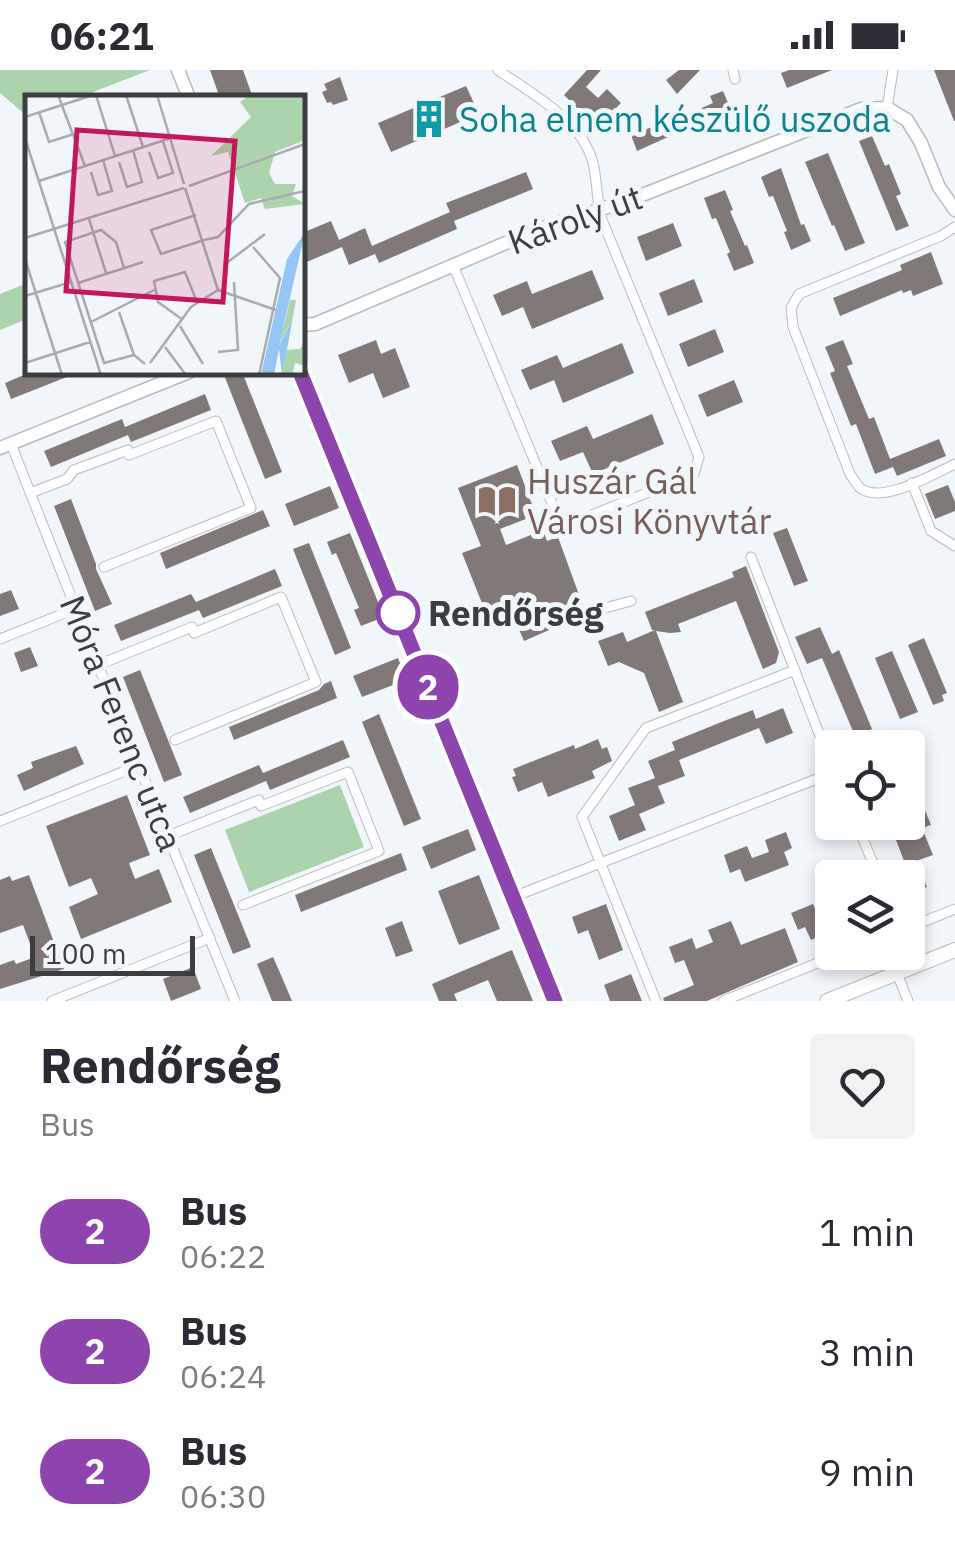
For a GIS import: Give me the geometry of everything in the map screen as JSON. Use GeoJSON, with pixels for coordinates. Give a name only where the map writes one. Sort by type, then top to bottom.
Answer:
{"type":"FeatureCollection","features":[{"type":"Feature","properties":{"kind":"main road"},"geometry":{"type":"LineString","coordinates":[[827,1001],[955,950]]}},
{"type":"Feature","properties":{"kind":"street"},"geometry":{"type":"LineString","coordinates":[[178,70],[188,95]]}},
{"type":"Feature","properties":{"kind":"street"},"geometry":{"type":"LineString","coordinates":[[453,265],[562,527],[694,474],[699,457],[599,210],[594,164],[587,146],[576,129],[498,70]]}},
{"type":"Feature","properties":{"kind":"street"},"geometry":{"type":"LineString","coordinates":[[893,70],[888,108],[907,120],[955,210]]}},
{"type":"Feature","properties":{"kind":"street","name":"Károly út"},"geometry":{"type":"LineString","coordinates":[[309,324],[534,231],[861,110],[888,108]]}},
{"type":"Feature","properties":{"kind":"street"},"geometry":{"type":"LineString","coordinates":[[955,227],[799,294],[792,308],[793,327],[850,474],[860,488],[877,495],[955,464]]}},
{"type":"Feature","properties":{"kind":"street"},"geometry":{"type":"LineString","coordinates":[[5,446],[181,375]]}},
{"type":"Feature","properties":{"kind":"street"},"geometry":{"type":"LineString","coordinates":[[301,375],[556,1001]]}},
{"type":"Feature","properties":{"kind":"street"},"geometry":{"type":"LineString","coordinates":[[30,492],[67,479],[74,470],[128,450],[130,455],[216,421],[250,508],[104,566]]}},
{"type":"Feature","properties":{"kind":"street","name":"Móra Ferenc utca"},"geometry":{"type":"LineString","coordinates":[[5,446],[30,492],[235,1001]]}},
{"type":"Feature","properties":{"kind":"street"},"geometry":{"type":"LineString","coordinates":[[912,484],[930,530],[955,546]]}},
{"type":"Feature","properties":{"kind":"street"},"geometry":{"type":"LineString","coordinates":[[751,557],[817,730]]}},
{"type":"Feature","properties":{"kind":"street"},"geometry":{"type":"LineString","coordinates":[[98,666],[192,627],[194,633],[281,597],[316,682],[175,740]]}},
{"type":"Feature","properties":{"kind":"street"},"geometry":{"type":"LineString","coordinates":[[605,608],[631,601]]}},
{"type":"Feature","properties":{"kind":"street"},"geometry":{"type":"LineString","coordinates":[[0,639],[75,609]]}},
{"type":"Feature","properties":{"kind":"street"},"geometry":{"type":"LineString","coordinates":[[656,1001],[582,817],[646,728],[795,670]]}},
{"type":"Feature","properties":{"kind":"street"},"geometry":{"type":"LineString","coordinates":[[0,821],[140,764]]}},
{"type":"Feature","properties":{"kind":"street"},"geometry":{"type":"LineString","coordinates":[[168,836],[259,800],[261,806],[348,772],[379,851],[242,905]]}},
{"type":"Feature","properties":{"kind":"street"},"geometry":{"type":"LineString","coordinates":[[513,897],[815,777]]}},
{"type":"Feature","properties":{"kind":"street"},"geometry":{"type":"LineString","coordinates":[[925,921],[955,910]]}},
{"type":"Feature","properties":{"kind":"street"},"geometry":{"type":"LineString","coordinates":[[52,1001],[210,938]]}},
{"type":"Feature","properties":{"kind":"street"},"geometry":{"type":"LineString","coordinates":[[723,1001],[815,964]]}},
{"type":"Feature","properties":{"kind":"street"},"geometry":{"type":"LineString","coordinates":[[897,972],[908,1001]]}},
{"type":"Feature","properties":{"kind":"green space"},"geometry":{"type":"Polygon","coordinates":[[[0,70],[150,70],[85,95],[25,95],[25,114],[0,93],[0,70]]]}},
{"type":"Feature","properties":{"kind":"green space"},"geometry":{"type":"Polygon","coordinates":[[[25,284],[25,320],[0,330],[0,294],[25,284]]]}},
{"type":"Feature","properties":{"kind":"green space"},"geometry":{"type":"Polygon","coordinates":[[[340,785],[364,847],[249,892],[225,830],[340,785]]]}},
{"type":"Feature","properties":{"kind":"building"},"geometry":{"type":"Polygon","coordinates":[[[210,70],[243,70],[252,95],[219,95],[210,70]]]}},
{"type":"Feature","properties":{"kind":"building"},"geometry":{"type":"Polygon","coordinates":[[[587,70],[601,70],[586,87],[598,98],[607,89],[621,103],[597,128],[564,95],[587,70]]]}},
{"type":"Feature","properties":{"kind":"building"},"geometry":{"type":"Polygon","coordinates":[[[679,70],[700,70],[677,94],[666,80],[679,70]]]}},
{"type":"Feature","properties":{"kind":"building"},"geometry":{"type":"Polygon","coordinates":[[[832,70],[787,88],[781,73],[832,70]]]}},
{"type":"Feature","properties":{"kind":"building"},"geometry":{"type":"Polygon","coordinates":[[[934,70],[955,70],[955,121],[954,121],[934,70]]]}},
{"type":"Feature","properties":{"kind":"building"},"geometry":{"type":"Polygon","coordinates":[[[340,77],[348,100],[327,103],[322,92],[327,90],[324,84],[340,77]]]}},
{"type":"Feature","properties":{"kind":"building","name":"Soha elnem készülő uszoda"},"geometry":{"type":"Polygon","coordinates":[[[466,86],[479,114],[391,152],[378,123],[466,86]]]}},
{"type":"Feature","properties":{"kind":"building"},"geometry":{"type":"Polygon","coordinates":[[[723,91],[731,110],[693,126],[688,114],[713,103],[710,96],[723,91]]]}},
{"type":"Feature","properties":{"kind":"building"},"geometry":{"type":"Polygon","coordinates":[[[663,109],[677,122],[668,137],[637,151],[631,135],[657,125],[653,120],[663,109]]]}},
{"type":"Feature","properties":{"kind":"building"},"geometry":{"type":"Polygon","coordinates":[[[872,136],[901,194],[896,196],[909,226],[896,231],[859,141],[872,136]]]}},
{"type":"Feature","properties":{"kind":"building"},"geometry":{"type":"Polygon","coordinates":[[[828,153],[865,243],[845,251],[805,162],[828,153]]]}},
{"type":"Feature","properties":{"kind":"building"},"geometry":{"type":"Polygon","coordinates":[[[781,168],[801,225],[804,224],[811,241],[791,250],[773,196],[769,197],[761,177],[781,168]]]}},
{"type":"Feature","properties":{"kind":"building"},"geometry":{"type":"Polygon","coordinates":[[[526,172],[533,189],[454,221],[457,229],[379,263],[375,254],[349,265],[342,247],[305,263],[305,232],[331,221],[339,240],[365,228],[372,246],[450,212],[446,203],[526,172]]]}},
{"type":"Feature","properties":{"kind":"building"},"geometry":{"type":"Polygon","coordinates":[[[725,190],[733,210],[730,211],[754,263],[734,271],[727,254],[730,252],[704,198],[725,190]]]}},
{"type":"Feature","properties":{"kind":"building"},"geometry":{"type":"Polygon","coordinates":[[[673,223],[682,246],[646,261],[637,237],[673,223]]]}},
{"type":"Feature","properties":{"kind":"building"},"geometry":{"type":"Polygon","coordinates":[[[931,252],[943,284],[913,296],[911,290],[902,290],[840,316],[833,298],[902,270],[900,265],[931,252]]]}},
{"type":"Feature","properties":{"kind":"building"},"geometry":{"type":"Polygon","coordinates":[[[592,270],[604,299],[532,329],[523,307],[502,316],[493,295],[527,281],[532,294],[592,270]]]}},
{"type":"Feature","properties":{"kind":"building"},"geometry":{"type":"Polygon","coordinates":[[[694,279],[703,302],[668,316],[659,293],[694,279]]]}},
{"type":"Feature","properties":{"kind":"building"},"geometry":{"type":"Polygon","coordinates":[[[715,329],[724,352],[688,367],[679,344],[715,329]]]}},
{"type":"Feature","properties":{"kind":"building"},"geometry":{"type":"Polygon","coordinates":[[[376,340],[381,354],[395,348],[410,387],[383,398],[373,373],[349,383],[338,355],[376,340]]]}},
{"type":"Feature","properties":{"kind":"building"},"geometry":{"type":"Polygon","coordinates":[[[843,340],[853,364],[847,366],[869,419],[874,417],[890,459],[939,439],[946,456],[897,476],[893,467],[875,474],[830,373],[835,371],[825,347],[843,340]]]}},
{"type":"Feature","properties":{"kind":"building"},"geometry":{"type":"Polygon","coordinates":[[[622,343],[634,373],[563,403],[554,380],[530,390],[521,370],[557,355],[563,368],[622,343]]]}},
{"type":"Feature","properties":{"kind":"building"},"geometry":{"type":"Polygon","coordinates":[[[25,375],[72,375],[11,399],[5,383],[25,375]]]}},
{"type":"Feature","properties":{"kind":"building"},"geometry":{"type":"Polygon","coordinates":[[[224,375],[243,375],[282,472],[265,479],[224,375]]]}},
{"type":"Feature","properties":{"kind":"building"},"geometry":{"type":"Polygon","coordinates":[[[734,380],[743,402],[707,417],[698,395],[734,380]]]}},
{"type":"Feature","properties":{"kind":"building"},"geometry":{"type":"Polygon","coordinates":[[[205,394],[211,410],[131,442],[128,435],[51,467],[44,451],[122,419],[125,427],[205,394]]]}},
{"type":"Feature","properties":{"kind":"building"},"geometry":{"type":"Polygon","coordinates":[[[652,414],[664,444],[593,474],[583,452],[560,461],[551,441],[587,426],[593,439],[652,414]]]}},
{"type":"Feature","properties":{"kind":"building"},"geometry":{"type":"Polygon","coordinates":[[[517,465],[536,515],[500,529],[506,545],[543,530],[547,541],[558,537],[586,614],[524,641],[511,611],[489,621],[462,553],[481,546],[458,488],[517,465]]]}},
{"type":"Feature","properties":{"kind":"building"},"geometry":{"type":"Polygon","coordinates":[[[948,485],[955,511],[935,519],[925,494],[948,485]]]}},
{"type":"Feature","properties":{"kind":"building"},"geometry":{"type":"Polygon","coordinates":[[[330,486],[339,508],[294,526],[285,504],[330,486]]]}},
{"type":"Feature","properties":{"kind":"building"},"geometry":{"type":"Polygon","coordinates":[[[71,499],[112,604],[95,611],[54,506],[71,499]]]}},
{"type":"Feature","properties":{"kind":"building"},"geometry":{"type":"Polygon","coordinates":[[[263,510],[270,526],[166,569],[160,553],[263,510]]]}},
{"type":"Feature","properties":{"kind":"building"},"geometry":{"type":"Polygon","coordinates":[[[787,528],[808,581],[794,586],[773,533],[787,528]]]}},
{"type":"Feature","properties":{"kind":"building"},"geometry":{"type":"Polygon","coordinates":[[[350,533],[384,617],[361,626],[354,610],[359,608],[336,553],[332,555],[327,542],[350,533]]]}},
{"type":"Feature","properties":{"kind":"building"},"geometry":{"type":"Polygon","coordinates":[[[309,543],[351,648],[335,655],[293,549],[309,543]]]}},
{"type":"Feature","properties":{"kind":"building"},"geometry":{"type":"Polygon","coordinates":[[[746,566],[779,652],[776,663],[763,669],[736,601],[678,624],[681,632],[656,631],[683,702],[659,712],[644,673],[619,662],[608,666],[598,641],[623,632],[627,642],[655,630],[645,612],[734,577],[732,572],[746,566]]]}},
{"type":"Feature","properties":{"kind":"building"},"geometry":{"type":"Polygon","coordinates":[[[275,569],[282,586],[203,618],[199,610],[121,641],[114,625],[191,594],[196,602],[275,569]]]}},
{"type":"Feature","properties":{"kind":"building"},"geometry":{"type":"Polygon","coordinates":[[[11,590],[19,609],[0,616],[0,594],[11,590]]]}},
{"type":"Feature","properties":{"kind":"building"},"geometry":{"type":"Polygon","coordinates":[[[820,627],[832,654],[839,650],[872,729],[852,730],[822,658],[807,664],[795,637],[820,627]]]}},
{"type":"Feature","properties":{"kind":"building"},"geometry":{"type":"Polygon","coordinates":[[[924,638],[947,693],[942,695],[944,701],[933,705],[908,645],[924,638]]]}},
{"type":"Feature","properties":{"kind":"building"},"geometry":{"type":"Polygon","coordinates":[[[30,647],[38,666],[21,672],[14,653],[30,647]]]}},
{"type":"Feature","properties":{"kind":"building"},"geometry":{"type":"Polygon","coordinates":[[[892,651],[918,712],[900,719],[875,658],[892,651]]]}},
{"type":"Feature","properties":{"kind":"building"},"geometry":{"type":"Polygon","coordinates":[[[398,658],[406,680],[362,697],[353,676],[398,658]]]}},
{"type":"Feature","properties":{"kind":"building"},"geometry":{"type":"Polygon","coordinates":[[[140,670],[182,775],[164,782],[123,677],[140,670]]]}},
{"type":"Feature","properties":{"kind":"building"},"geometry":{"type":"Polygon","coordinates":[[[331,681],[337,698],[234,740],[229,727],[319,690],[331,681]]]}},
{"type":"Feature","properties":{"kind":"building"},"geometry":{"type":"Polygon","coordinates":[[[783,708],[793,733],[766,744],[759,728],[679,760],[685,776],[658,786],[665,803],[639,814],[646,830],[619,841],[609,816],[635,805],[628,788],[655,778],[648,761],[675,750],[672,742],[724,721],[753,710],[756,719],[783,708]]]}},
{"type":"Feature","properties":{"kind":"building"},"geometry":{"type":"Polygon","coordinates":[[[379,714],[421,819],[404,826],[362,722],[379,714]]]}},
{"type":"Feature","properties":{"kind":"building"},"geometry":{"type":"Polygon","coordinates":[[[598,739],[602,749],[607,747],[612,761],[592,771],[595,778],[548,797],[542,782],[518,792],[513,769],[598,739]]]}},
{"type":"Feature","properties":{"kind":"building"},"geometry":{"type":"Polygon","coordinates":[[[343,740],[350,757],[270,790],[266,781],[190,813],[183,797],[259,765],[263,773],[343,740]]]}},
{"type":"Feature","properties":{"kind":"building"},"geometry":{"type":"Polygon","coordinates":[[[76,746],[84,764],[24,791],[17,775],[33,768],[31,762],[76,746]]]}},
{"type":"Feature","properties":{"kind":"building"},"geometry":{"type":"Polygon","coordinates":[[[127,795],[150,855],[129,863],[135,879],[159,869],[172,902],[81,939],[69,907],[98,894],[91,878],[69,887],[46,826],[127,795]]]}},
{"type":"Feature","properties":{"kind":"building"},"geometry":{"type":"Polygon","coordinates":[[[468,829],[476,850],[431,869],[422,847],[468,829]]]}},
{"type":"Feature","properties":{"kind":"building"},"geometry":{"type":"Polygon","coordinates":[[[786,832],[792,848],[784,852],[789,865],[745,882],[740,869],[730,873],[724,855],[747,846],[752,858],[769,852],[765,840],[786,832]]]}},
{"type":"Feature","properties":{"kind":"building"},"geometry":{"type":"Polygon","coordinates":[[[925,835],[933,855],[904,860],[896,840],[925,840],[925,835]]]}},
{"type":"Feature","properties":{"kind":"building"},"geometry":{"type":"Polygon","coordinates":[[[211,848],[251,947],[233,954],[194,855],[211,848]]]}},
{"type":"Feature","properties":{"kind":"building"},"geometry":{"type":"Polygon","coordinates":[[[401,853],[407,870],[301,912],[295,895],[401,853]]]}},
{"type":"Feature","properties":{"kind":"building"},"geometry":{"type":"Polygon","coordinates":[[[29,875],[64,969],[0,989],[0,965],[35,957],[23,925],[0,933],[0,880],[10,876],[12,881],[29,875]]]}},
{"type":"Feature","properties":{"kind":"building"},"geometry":{"type":"Polygon","coordinates":[[[479,875],[500,929],[459,945],[438,891],[479,875]]]}},
{"type":"Feature","properties":{"kind":"building"},"geometry":{"type":"Polygon","coordinates":[[[606,904],[623,950],[599,960],[588,930],[578,934],[572,917],[606,904]]]}},
{"type":"Feature","properties":{"kind":"building"},"geometry":{"type":"Polygon","coordinates":[[[813,904],[815,938],[811,940],[805,927],[798,930],[791,913],[813,904]]]}},
{"type":"Feature","properties":{"kind":"building"},"geometry":{"type":"Polygon","coordinates":[[[402,921],[413,951],[396,957],[385,928],[402,921]]]}},
{"type":"Feature","properties":{"kind":"building"},"geometry":{"type":"Polygon","coordinates":[[[731,921],[741,945],[785,928],[798,962],[707,1001],[664,1001],[663,998],[694,985],[684,960],[675,963],[669,947],[692,938],[696,949],[713,942],[708,930],[731,921]]]}},
{"type":"Feature","properties":{"kind":"building"},"geometry":{"type":"Polygon","coordinates":[[[512,950],[533,1001],[497,1001],[488,980],[454,994],[457,1001],[439,1001],[432,984],[512,950]]]}},
{"type":"Feature","properties":{"kind":"building"},"geometry":{"type":"Polygon","coordinates":[[[273,957],[292,1001],[272,1001],[257,964],[273,957]]]}},
{"type":"Feature","properties":{"kind":"building"},"geometry":{"type":"Polygon","coordinates":[[[193,967],[201,989],[171,1001],[163,979],[193,967]]]}},
{"type":"Feature","properties":{"kind":"building"},"geometry":{"type":"Polygon","coordinates":[[[631,974],[642,1001],[610,1001],[604,985],[631,974]]]}},
{"type":"Feature","properties":{"kind":"bus line","name":"2"},"geometry":{"type":"LineString","coordinates":[[301,375],[555,1001]]}},
{"type":"Feature","properties":{"kind":"place","name":"Soha elnem készülő uszoda"},"geometry":{"type":"Point","coordinates":[429,119]}},
{"type":"Feature","properties":{"kind":"place","name":"Huszár Gál Városi Könyvtár"},"geometry":{"type":"Point","coordinates":[497,501]}},
{"type":"Feature","properties":{"kind":"place","name":"Rendőrség"},"geometry":{"type":"Point","coordinates":[398,613]}}]}
